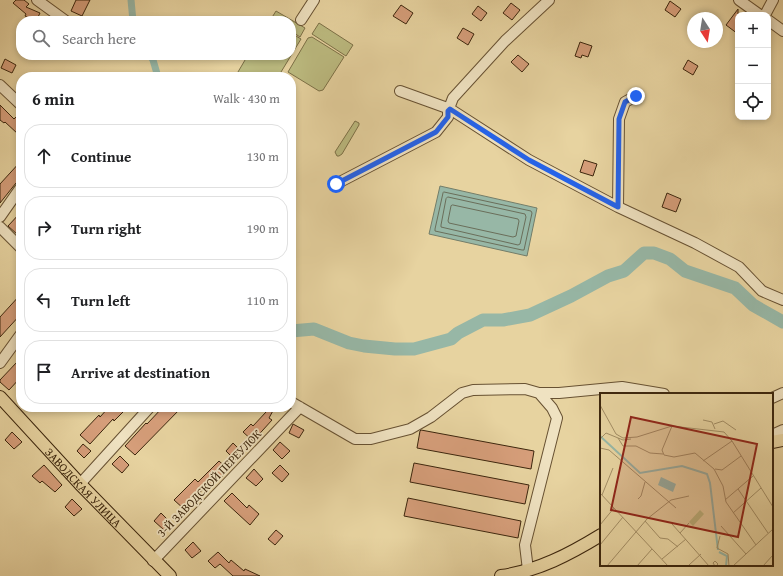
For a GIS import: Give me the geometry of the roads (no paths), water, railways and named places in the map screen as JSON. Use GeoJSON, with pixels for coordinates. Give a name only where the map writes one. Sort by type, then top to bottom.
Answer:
{"type":"FeatureCollection","features":[{"type":"Feature","properties":{"kind":"main road","name":"ЗАВОДСКАЯ УЛИЦА"},"geometry":{"type":"LineString","coordinates":[[0,398],[153,561],[170,576]]}},
{"type":"Feature","properties":{"kind":"main road"},"geometry":{"type":"LineString","coordinates":[[773,442],[783,440]]}},
{"type":"Feature","properties":{"kind":"main road"},"geometry":{"type":"LineString","coordinates":[[501,576],[528,570],[556,560],[600,536]]}},
{"type":"Feature","properties":{"kind":"street"},"geometry":{"type":"LineString","coordinates":[[37,0],[59,16]]}},
{"type":"Feature","properties":{"kind":"street"},"geometry":{"type":"LineString","coordinates":[[301,20],[314,0]]}},
{"type":"Feature","properties":{"kind":"street"},"geometry":{"type":"LineString","coordinates":[[336,184],[436,132],[448,117],[448,111],[453,98],[505,41],[549,0]]}},
{"type":"Feature","properties":{"kind":"street"},"geometry":{"type":"LineString","coordinates":[[739,0],[756,12]]}},
{"type":"Feature","properties":{"kind":"street"},"geometry":{"type":"LineString","coordinates":[[767,12],[773,0]]}},
{"type":"Feature","properties":{"kind":"street"},"geometry":{"type":"LineString","coordinates":[[771,22],[783,31]]}},
{"type":"Feature","properties":{"kind":"street"},"geometry":{"type":"LineString","coordinates":[[0,85],[16,100]]}},
{"type":"Feature","properties":{"kind":"street"},"geometry":{"type":"LineString","coordinates":[[400,92],[450,109],[529,160],[618,207],[739,267],[762,291],[783,300]]}},
{"type":"Feature","properties":{"kind":"street"},"geometry":{"type":"LineString","coordinates":[[618,207],[619,119],[625,102],[636,96]]}},
{"type":"Feature","properties":{"kind":"street"},"geometry":{"type":"LineString","coordinates":[[0,217],[16,194]]}},
{"type":"Feature","properties":{"kind":"street"},"geometry":{"type":"LineString","coordinates":[[0,227],[16,243]]}},
{"type":"Feature","properties":{"kind":"street"},"geometry":{"type":"LineString","coordinates":[[0,363],[16,341]]}},
{"type":"Feature","properties":{"kind":"street"},"geometry":{"type":"LineString","coordinates":[[296,405],[355,439],[371,439],[410,429],[431,417],[462,393],[473,390],[525,389],[539,393],[559,393],[622,387],[658,393]]}},
{"type":"Feature","properties":{"kind":"street"},"geometry":{"type":"LineString","coordinates":[[528,570],[525,545],[557,418],[552,408],[539,393]]}},
{"type":"Feature","properties":{"kind":"street"},"geometry":{"type":"LineString","coordinates":[[773,398],[783,393]]}},
{"type":"Feature","properties":{"kind":"street"},"geometry":{"type":"LineString","coordinates":[[80,484],[145,412]]}},
{"type":"Feature","properties":{"kind":"street","name":"3-Й ЗАВОДСКОЙ ПЕРЕУЛОК"},"geometry":{"type":"LineString","coordinates":[[153,561],[288,412]]}},
{"type":"Feature","properties":{"kind":"street"},"geometry":{"type":"LineString","coordinates":[[773,435],[783,430]]}},
{"type":"Feature","properties":{"kind":"water"},"geometry":{"type":"Polygon","coordinates":[[[440,186],[537,208],[527,256],[429,234],[440,186]]]}},
{"type":"Feature","properties":{"kind":"waterway"},"geometry":{"type":"LineString","coordinates":[[131,0],[133,16]]}},
{"type":"Feature","properties":{"kind":"waterway"},"geometry":{"type":"LineString","coordinates":[[153,60],[157,72]]}},
{"type":"Feature","properties":{"kind":"waterway"},"geometry":{"type":"LineString","coordinates":[[296,331],[314,329],[349,343],[364,346],[414,349],[451,339],[458,333],[483,320],[503,320],[530,315],[571,296],[608,276],[624,271],[644,253],[654,253],[670,259],[685,271],[735,288],[753,305],[783,322]]}}]}
